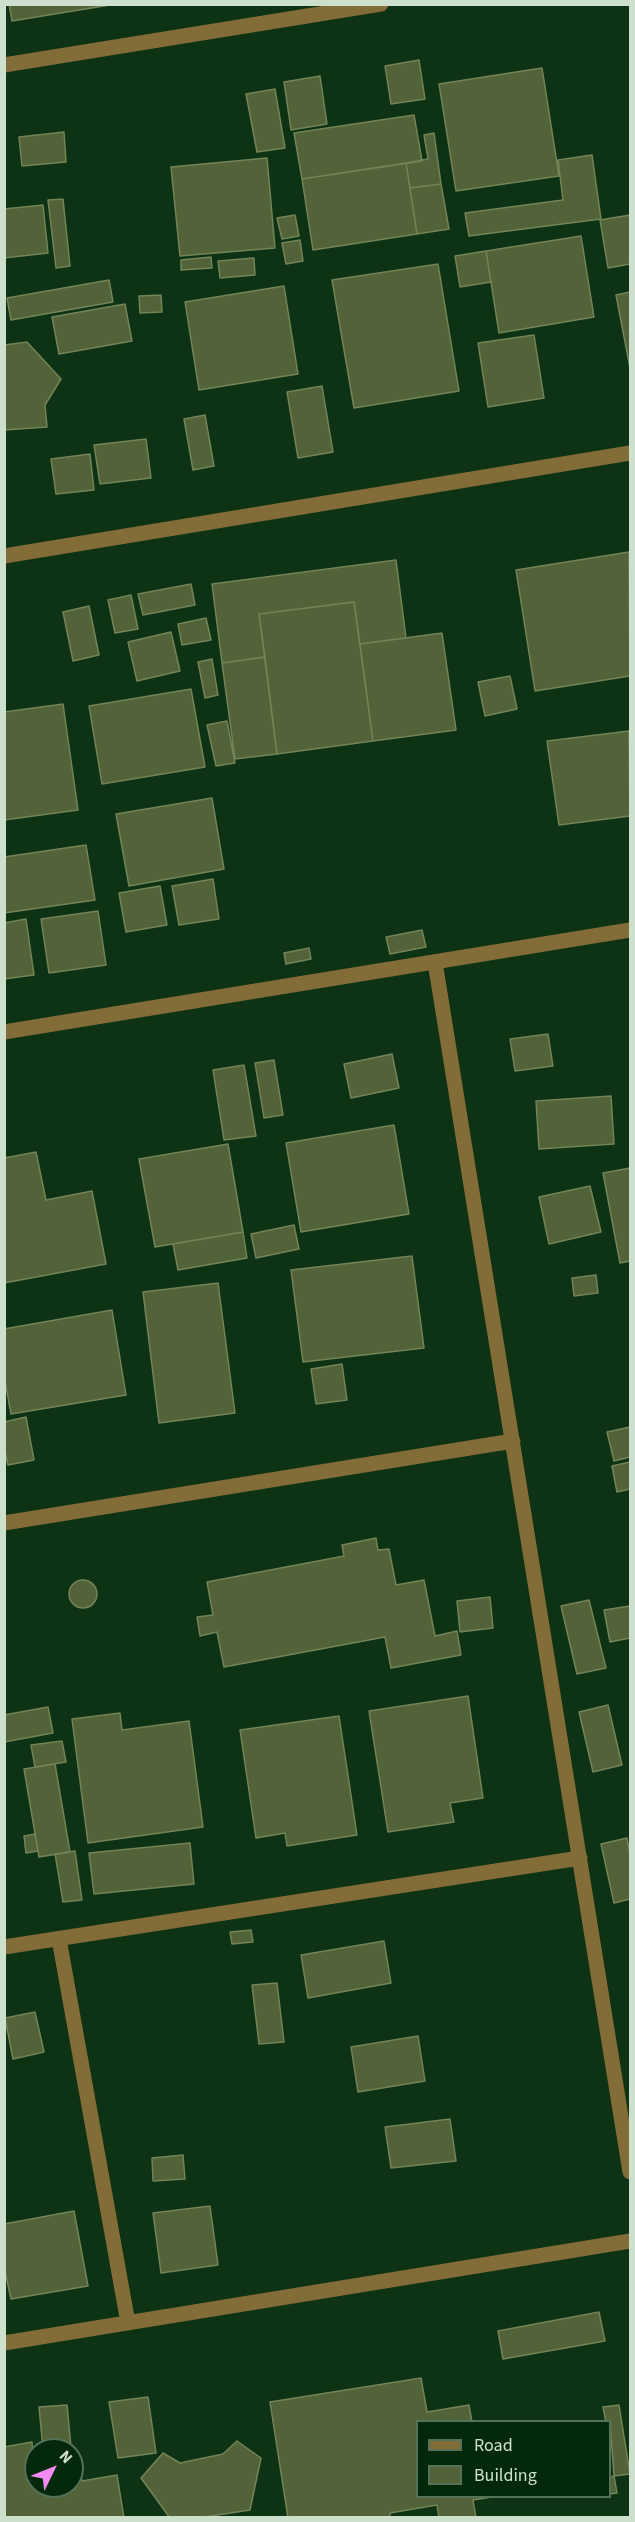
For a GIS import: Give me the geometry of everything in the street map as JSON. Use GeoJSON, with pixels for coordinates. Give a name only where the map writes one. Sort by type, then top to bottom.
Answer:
{"type":"FeatureCollection","features":[{"type":"Feature","properties":{"kind":"street"},"geometry":{"type":"LineString","coordinates":[[4,65],[381,4]]}},
{"type":"Feature","properties":{"kind":"street"},"geometry":{"type":"LineString","coordinates":[[4,556],[630,453]]}},
{"type":"Feature","properties":{"kind":"street"},"geometry":{"type":"LineString","coordinates":[[4,1032],[630,930]]}},
{"type":"Feature","properties":{"kind":"street"},"geometry":{"type":"LineString","coordinates":[[435,962],[630,2172]]}},
{"type":"Feature","properties":{"kind":"street"},"geometry":{"type":"LineString","coordinates":[[4,1523],[513,1441]]}},
{"type":"Feature","properties":{"kind":"street"},"geometry":{"type":"LineString","coordinates":[[4,1947],[580,1858]]}},
{"type":"Feature","properties":{"kind":"street"},"geometry":{"type":"LineString","coordinates":[[59,1939],[128,2323]]}},
{"type":"Feature","properties":{"kind":"street"},"geometry":{"type":"LineString","coordinates":[[4,2343],[630,2241]]}},
{"type":"Feature","properties":{"kind":"building"},"geometry":{"type":"Polygon","coordinates":[[[9,4],[116,4],[12,21],[9,4]]]}},
{"type":"Feature","properties":{"kind":"building"},"geometry":{"type":"Polygon","coordinates":[[[419,60],[425,99],[391,104],[385,66],[419,60]]]}},
{"type":"Feature","properties":{"kind":"building"},"geometry":{"type":"Polygon","coordinates":[[[542,68],[559,176],[456,191],[439,84],[542,68]]]}},
{"type":"Feature","properties":{"kind":"building"},"geometry":{"type":"Polygon","coordinates":[[[320,76],[327,124],[291,130],[284,82],[320,76]]]}},
{"type":"Feature","properties":{"kind":"building"},"geometry":{"type":"Polygon","coordinates":[[[275,89],[285,148],[257,152],[246,94],[275,89]]]}},
{"type":"Feature","properties":{"kind":"building"},"geometry":{"type":"Polygon","coordinates":[[[414,115],[422,161],[302,179],[294,133],[414,115]]]}},
{"type":"Feature","properties":{"kind":"building"},"geometry":{"type":"Polygon","coordinates":[[[64,132],[66,162],[22,166],[19,137],[64,132]]]}},
{"type":"Feature","properties":{"kind":"building"},"geometry":{"type":"Polygon","coordinates":[[[434,133],[441,184],[410,188],[406,163],[428,159],[424,135],[434,133]]]}},
{"type":"Feature","properties":{"kind":"building"},"geometry":{"type":"Polygon","coordinates":[[[592,155],[601,219],[469,236],[465,213],[563,200],[558,160],[592,155]]]}},
{"type":"Feature","properties":{"kind":"building"},"geometry":{"type":"Polygon","coordinates":[[[267,158],[275,248],[180,256],[171,167],[267,158]]]}},
{"type":"Feature","properties":{"kind":"building"},"geometry":{"type":"Polygon","coordinates":[[[406,163],[417,234],[313,250],[302,179],[406,163]]]}},
{"type":"Feature","properties":{"kind":"building"},"geometry":{"type":"Polygon","coordinates":[[[441,184],[449,229],[417,234],[410,188],[441,184]]]}},
{"type":"Feature","properties":{"kind":"building"},"geometry":{"type":"Polygon","coordinates":[[[63,199],[70,266],[56,268],[48,200],[63,199]]]}},
{"type":"Feature","properties":{"kind":"building"},"geometry":{"type":"Polygon","coordinates":[[[43,205],[48,253],[4,258],[4,209],[43,205]]]}},
{"type":"Feature","properties":{"kind":"building"},"geometry":{"type":"Polygon","coordinates":[[[295,215],[299,236],[282,239],[277,218],[295,215]]]}},
{"type":"Feature","properties":{"kind":"building"},"geometry":{"type":"Polygon","coordinates":[[[630,215],[630,264],[608,268],[600,220],[630,215]]]}},
{"type":"Feature","properties":{"kind":"building"},"geometry":{"type":"Polygon","coordinates":[[[581,236],[594,317],[499,333],[486,251],[581,236]]]}},
{"type":"Feature","properties":{"kind":"building"},"geometry":{"type":"Polygon","coordinates":[[[300,240],[303,261],[286,264],[282,243],[300,240]]]}},
{"type":"Feature","properties":{"kind":"building"},"geometry":{"type":"Polygon","coordinates":[[[486,251],[491,282],[460,287],[455,256],[486,251]]]}},
{"type":"Feature","properties":{"kind":"building"},"geometry":{"type":"Polygon","coordinates":[[[211,257],[212,268],[181,270],[181,260],[211,257]]]}},
{"type":"Feature","properties":{"kind":"building"},"geometry":{"type":"Polygon","coordinates":[[[254,258],[255,275],[220,278],[218,261],[254,258]]]}},
{"type":"Feature","properties":{"kind":"building"},"geometry":{"type":"Polygon","coordinates":[[[438,264],[459,391],[354,408],[332,280],[438,264]]]}},
{"type":"Feature","properties":{"kind":"building"},"geometry":{"type":"Polygon","coordinates":[[[109,280],[113,302],[11,320],[7,298],[109,280]]]}},
{"type":"Feature","properties":{"kind":"building"},"geometry":{"type":"Polygon","coordinates":[[[284,286],[298,374],[199,390],[185,302],[284,286]]]}},
{"type":"Feature","properties":{"kind":"building"},"geometry":{"type":"Polygon","coordinates":[[[630,292],[630,368],[616,295],[630,292]]]}},
{"type":"Feature","properties":{"kind":"building"},"geometry":{"type":"Polygon","coordinates":[[[161,295],[162,312],[140,313],[139,296],[161,295]]]}},
{"type":"Feature","properties":{"kind":"building"},"geometry":{"type":"Polygon","coordinates":[[[125,304],[132,341],[59,354],[52,317],[125,304]]]}},
{"type":"Feature","properties":{"kind":"building"},"geometry":{"type":"Polygon","coordinates":[[[534,335],[544,398],[488,407],[478,343],[534,335]]]}},
{"type":"Feature","properties":{"kind":"building"},"geometry":{"type":"Polygon","coordinates":[[[27,342],[61,379],[45,405],[47,427],[4,430],[4,345],[27,342]]]}},
{"type":"Feature","properties":{"kind":"building"},"geometry":{"type":"Polygon","coordinates":[[[322,386],[333,452],[298,458],[287,392],[322,386]]]}},
{"type":"Feature","properties":{"kind":"building"},"geometry":{"type":"Polygon","coordinates":[[[205,415],[214,466],[193,470],[184,419],[205,415]]]}},
{"type":"Feature","properties":{"kind":"building"},"geometry":{"type":"Polygon","coordinates":[[[146,439],[151,478],[100,484],[94,445],[146,439]]]}},
{"type":"Feature","properties":{"kind":"building"},"geometry":{"type":"Polygon","coordinates":[[[90,454],[94,490],[56,494],[51,459],[90,454]]]}},
{"type":"Feature","properties":{"kind":"building"},"geometry":{"type":"Polygon","coordinates":[[[629,552],[630,676],[535,691],[516,570],[629,552]]]}},
{"type":"Feature","properties":{"kind":"building"},"geometry":{"type":"Polygon","coordinates":[[[396,560],[406,638],[360,644],[354,602],[259,614],[265,657],[222,663],[212,584],[396,560]]]}},
{"type":"Feature","properties":{"kind":"building"},"geometry":{"type":"Polygon","coordinates":[[[191,584],[195,605],[143,615],[138,594],[191,584]]]}},
{"type":"Feature","properties":{"kind":"building"},"geometry":{"type":"Polygon","coordinates":[[[131,595],[138,629],[115,633],[108,600],[131,595]]]}},
{"type":"Feature","properties":{"kind":"building"},"geometry":{"type":"Polygon","coordinates":[[[354,602],[373,741],[277,754],[259,614],[354,602]]]}},
{"type":"Feature","properties":{"kind":"building"},"geometry":{"type":"Polygon","coordinates":[[[89,606],[99,655],[73,661],[63,612],[89,606]]]}},
{"type":"Feature","properties":{"kind":"building"},"geometry":{"type":"Polygon","coordinates":[[[206,618],[211,640],[182,645],[178,624],[206,618]]]}},
{"type":"Feature","properties":{"kind":"building"},"geometry":{"type":"Polygon","coordinates":[[[171,632],[180,671],[137,681],[128,642],[171,632]]]}},
{"type":"Feature","properties":{"kind":"building"},"geometry":{"type":"Polygon","coordinates":[[[442,633],[456,730],[373,741],[360,644],[442,633]]]}},
{"type":"Feature","properties":{"kind":"building"},"geometry":{"type":"Polygon","coordinates":[[[265,657],[277,754],[235,759],[222,663],[265,657]]]}},
{"type":"Feature","properties":{"kind":"building"},"geometry":{"type":"Polygon","coordinates":[[[212,659],[218,695],[205,698],[198,662],[212,659]]]}},
{"type":"Feature","properties":{"kind":"building"},"geometry":{"type":"Polygon","coordinates":[[[510,676],[517,709],[485,716],[478,682],[510,676]]]}},
{"type":"Feature","properties":{"kind":"building"},"geometry":{"type":"Polygon","coordinates":[[[191,689],[205,767],[102,784],[89,706],[191,689]]]}},
{"type":"Feature","properties":{"kind":"building"},"geometry":{"type":"Polygon","coordinates":[[[63,704],[78,810],[4,820],[4,712],[63,704]]]}},
{"type":"Feature","properties":{"kind":"building"},"geometry":{"type":"Polygon","coordinates":[[[227,721],[235,763],[216,766],[207,725],[227,721]]]}},
{"type":"Feature","properties":{"kind":"building"},"geometry":{"type":"Polygon","coordinates":[[[629,731],[630,816],[559,825],[547,741],[629,731]]]}},
{"type":"Feature","properties":{"kind":"building"},"geometry":{"type":"Polygon","coordinates":[[[212,798],[224,869],[129,886],[116,814],[212,798]]]}},
{"type":"Feature","properties":{"kind":"building"},"geometry":{"type":"Polygon","coordinates":[[[86,845],[95,900],[4,913],[4,857],[86,845]]]}},
{"type":"Feature","properties":{"kind":"building"},"geometry":{"type":"Polygon","coordinates":[[[213,879],[219,919],[179,925],[172,886],[213,879]]]}},
{"type":"Feature","properties":{"kind":"building"},"geometry":{"type":"Polygon","coordinates":[[[160,886],[167,925],[126,932],[119,893],[160,886]]]}},
{"type":"Feature","properties":{"kind":"building"},"geometry":{"type":"Polygon","coordinates":[[[98,911],[106,965],[49,973],[41,919],[98,911]]]}},
{"type":"Feature","properties":{"kind":"building"},"geometry":{"type":"Polygon","coordinates":[[[26,919],[34,975],[4,979],[4,923],[26,919]]]}},
{"type":"Feature","properties":{"kind":"building"},"geometry":{"type":"Polygon","coordinates":[[[422,930],[426,947],[390,954],[386,937],[422,930]]]}},
{"type":"Feature","properties":{"kind":"building"},"geometry":{"type":"Polygon","coordinates":[[[309,948],[311,959],[286,964],[284,953],[309,948]]]}},
{"type":"Feature","properties":{"kind":"building"},"geometry":{"type":"Polygon","coordinates":[[[548,1034],[553,1066],[515,1071],[510,1039],[548,1034]]]}},
{"type":"Feature","properties":{"kind":"building"},"geometry":{"type":"Polygon","coordinates":[[[392,1054],[399,1088],[351,1098],[344,1064],[392,1054]]]}},
{"type":"Feature","properties":{"kind":"building"},"geometry":{"type":"Polygon","coordinates":[[[274,1060],[283,1115],[264,1118],[255,1063],[274,1060]]]}},
{"type":"Feature","properties":{"kind":"building"},"geometry":{"type":"Polygon","coordinates":[[[244,1065],[256,1136],[224,1140],[213,1070],[244,1065]]]}},
{"type":"Feature","properties":{"kind":"building"},"geometry":{"type":"Polygon","coordinates":[[[611,1096],[614,1144],[539,1149],[536,1101],[611,1096]]]}},
{"type":"Feature","properties":{"kind":"building"},"geometry":{"type":"Polygon","coordinates":[[[394,1125],[409,1214],[301,1232],[286,1143],[394,1125]]]}},
{"type":"Feature","properties":{"kind":"building"},"geometry":{"type":"Polygon","coordinates":[[[228,1144],[243,1232],[155,1247],[139,1159],[228,1144]]]}},
{"type":"Feature","properties":{"kind":"building"},"geometry":{"type":"Polygon","coordinates":[[[36,1152],[46,1200],[92,1191],[106,1264],[4,1283],[4,1158],[36,1152]]]}},
{"type":"Feature","properties":{"kind":"building"},"geometry":{"type":"Polygon","coordinates":[[[630,1168],[630,1261],[620,1263],[603,1173],[630,1168]]]}},
{"type":"Feature","properties":{"kind":"building"},"geometry":{"type":"Polygon","coordinates":[[[590,1186],[601,1232],[549,1244],[539,1197],[590,1186]]]}},
{"type":"Feature","properties":{"kind":"building"},"geometry":{"type":"Polygon","coordinates":[[[294,1225],[299,1249],[256,1258],[251,1234],[294,1225]]]}},
{"type":"Feature","properties":{"kind":"building"},"geometry":{"type":"Polygon","coordinates":[[[243,1232],[247,1258],[178,1270],[173,1244],[243,1232]]]}},
{"type":"Feature","properties":{"kind":"building"},"geometry":{"type":"Polygon","coordinates":[[[412,1256],[424,1348],[303,1362],[291,1270],[412,1256]]]}},
{"type":"Feature","properties":{"kind":"building"},"geometry":{"type":"Polygon","coordinates":[[[596,1275],[598,1293],[574,1296],[572,1278],[596,1275]]]}},
{"type":"Feature","properties":{"kind":"building"},"geometry":{"type":"Polygon","coordinates":[[[218,1283],[235,1413],[159,1423],[143,1292],[218,1283]]]}},
{"type":"Feature","properties":{"kind":"building"},"geometry":{"type":"Polygon","coordinates":[[[112,1310],[126,1395],[11,1414],[4,1376],[4,1329],[112,1310]]]}},
{"type":"Feature","properties":{"kind":"building"},"geometry":{"type":"Polygon","coordinates":[[[342,1364],[347,1400],[316,1404],[311,1369],[342,1364]]]}},
{"type":"Feature","properties":{"kind":"building"},"geometry":{"type":"Polygon","coordinates":[[[26,1417],[34,1460],[8,1465],[4,1447],[4,1422],[26,1417]]]}},
{"type":"Feature","properties":{"kind":"building"},"geometry":{"type":"Polygon","coordinates":[[[630,1427],[630,1457],[614,1461],[607,1432],[630,1427]]]}},
{"type":"Feature","properties":{"kind":"building"},"geometry":{"type":"Polygon","coordinates":[[[630,1462],[630,1489],[617,1492],[612,1466],[630,1462]]]}},
{"type":"Feature","properties":{"kind":"building"},"geometry":{"type":"Polygon","coordinates":[[[376,1538],[378,1550],[389,1549],[396,1585],[424,1580],[435,1636],[457,1631],[461,1655],[391,1668],[385,1637],[224,1667],[217,1632],[200,1636],[197,1617],[213,1615],[207,1582],[344,1556],[342,1545],[376,1538]]]}},
{"type":"Feature","properties":{"kind":"building"},"geometry":{"type":"Polygon","coordinates":[[[83,1580],[93,1584],[97,1594],[93,1604],[83,1608],[73,1604],[69,1594],[73,1584],[83,1580]]]}},
{"type":"Feature","properties":{"kind":"building"},"geometry":{"type":"Polygon","coordinates":[[[490,1597],[493,1628],[460,1632],[457,1601],[490,1597]]]}},
{"type":"Feature","properties":{"kind":"building"},"geometry":{"type":"Polygon","coordinates":[[[589,1600],[606,1668],[577,1674],[561,1606],[589,1600]]]}},
{"type":"Feature","properties":{"kind":"building"},"geometry":{"type":"Polygon","coordinates":[[[630,1606],[630,1638],[610,1642],[604,1610],[630,1606]]]}},
{"type":"Feature","properties":{"kind":"building"},"geometry":{"type":"Polygon","coordinates":[[[468,1696],[483,1798],[450,1803],[454,1822],[388,1832],[369,1711],[468,1696]]]}},
{"type":"Feature","properties":{"kind":"building"},"geometry":{"type":"Polygon","coordinates":[[[608,1705],[622,1765],[593,1772],[579,1712],[608,1705]]]}},
{"type":"Feature","properties":{"kind":"building"},"geometry":{"type":"Polygon","coordinates":[[[48,1707],[53,1733],[4,1742],[4,1715],[48,1707]]]}},
{"type":"Feature","properties":{"kind":"building"},"geometry":{"type":"Polygon","coordinates":[[[120,1713],[122,1730],[189,1721],[203,1827],[88,1843],[72,1719],[120,1713]]]}},
{"type":"Feature","properties":{"kind":"building"},"geometry":{"type":"Polygon","coordinates":[[[339,1716],[357,1835],[287,1846],[285,1833],[256,1838],[240,1730],[339,1716]]]}},
{"type":"Feature","properties":{"kind":"building"},"geometry":{"type":"Polygon","coordinates":[[[62,1741],[66,1762],[35,1767],[31,1745],[62,1741]]]}},
{"type":"Feature","properties":{"kind":"building"},"geometry":{"type":"Polygon","coordinates":[[[55,1764],[70,1852],[39,1857],[24,1769],[55,1764]]]}},
{"type":"Feature","properties":{"kind":"building"},"geometry":{"type":"Polygon","coordinates":[[[35,1834],[38,1851],[26,1853],[24,1836],[35,1834]]]}},
{"type":"Feature","properties":{"kind":"building"},"geometry":{"type":"Polygon","coordinates":[[[627,1838],[630,1854],[630,1899],[614,1903],[601,1844],[627,1838]]]}},
{"type":"Feature","properties":{"kind":"building"},"geometry":{"type":"Polygon","coordinates":[[[190,1843],[194,1884],[94,1894],[89,1853],[190,1843]]]}},
{"type":"Feature","properties":{"kind":"building"},"geometry":{"type":"Polygon","coordinates":[[[75,1851],[82,1900],[63,1902],[55,1854],[75,1851]]]}},
{"type":"Feature","properties":{"kind":"building"},"geometry":{"type":"Polygon","coordinates":[[[251,1930],[253,1942],[232,1944],[230,1932],[251,1930]]]}},
{"type":"Feature","properties":{"kind":"building"},"geometry":{"type":"Polygon","coordinates":[[[384,1941],[391,1983],[308,1998],[301,1955],[384,1941]]]}},
{"type":"Feature","properties":{"kind":"building"},"geometry":{"type":"Polygon","coordinates":[[[277,1983],[284,2042],[259,2044],[252,1985],[277,1983]]]}},
{"type":"Feature","properties":{"kind":"building"},"geometry":{"type":"Polygon","coordinates":[[[35,2012],[44,2052],[13,2059],[5,2018],[35,2012]]]}},
{"type":"Feature","properties":{"kind":"building"},"geometry":{"type":"Polygon","coordinates":[[[418,2036],[425,2081],[358,2092],[351,2047],[418,2036]]]}},
{"type":"Feature","properties":{"kind":"building"},"geometry":{"type":"Polygon","coordinates":[[[450,2119],[456,2161],[391,2168],[385,2127],[450,2119]]]}},
{"type":"Feature","properties":{"kind":"building"},"geometry":{"type":"Polygon","coordinates":[[[183,2155],[185,2179],[153,2181],[152,2158],[183,2155]]]}},
{"type":"Feature","properties":{"kind":"building"},"geometry":{"type":"Polygon","coordinates":[[[210,2206],[218,2265],[161,2273],[153,2213],[210,2206]]]}},
{"type":"Feature","properties":{"kind":"building"},"geometry":{"type":"Polygon","coordinates":[[[74,2211],[88,2286],[11,2299],[4,2267],[4,2224],[74,2211]]]}},
{"type":"Feature","properties":{"kind":"building"},"geometry":{"type":"Polygon","coordinates":[[[599,2312],[605,2341],[503,2359],[498,2331],[599,2312]]]}},
{"type":"Feature","properties":{"kind":"building"},"geometry":{"type":"Polygon","coordinates":[[[421,2378],[427,2412],[469,2405],[472,2420],[416,2420],[416,2498],[486,2498],[473,2500],[476,2518],[439,2518],[437,2505],[390,2513],[390,2518],[288,2518],[270,2402],[421,2378]]]}},
{"type":"Feature","properties":{"kind":"building"},"geometry":{"type":"Polygon","coordinates":[[[148,2397],[156,2453],[118,2458],[109,2402],[148,2397]]]}},
{"type":"Feature","properties":{"kind":"building"},"geometry":{"type":"Polygon","coordinates":[[[67,2405],[70,2438],[42,2438],[39,2407],[67,2405]]]}},
{"type":"Feature","properties":{"kind":"building"},"geometry":{"type":"Polygon","coordinates":[[[619,2405],[630,2474],[614,2476],[611,2420],[606,2420],[603,2407],[619,2405]]]}},
{"type":"Feature","properties":{"kind":"building"},"geometry":{"type":"Polygon","coordinates":[[[237,2441],[261,2458],[250,2510],[198,2518],[170,2518],[141,2478],[163,2453],[180,2463],[223,2454],[237,2441]]]}},
{"type":"Feature","properties":{"kind":"building"},"geometry":{"type":"Polygon","coordinates":[[[24,2443],[24,2498],[84,2498],[84,2481],[117,2475],[124,2518],[4,2518],[4,2447],[24,2443]]]}},
{"type":"Feature","properties":{"kind":"building"},"geometry":{"type":"Polygon","coordinates":[[[614,2476],[617,2493],[611,2494],[611,2477],[614,2476]]]}}]}
